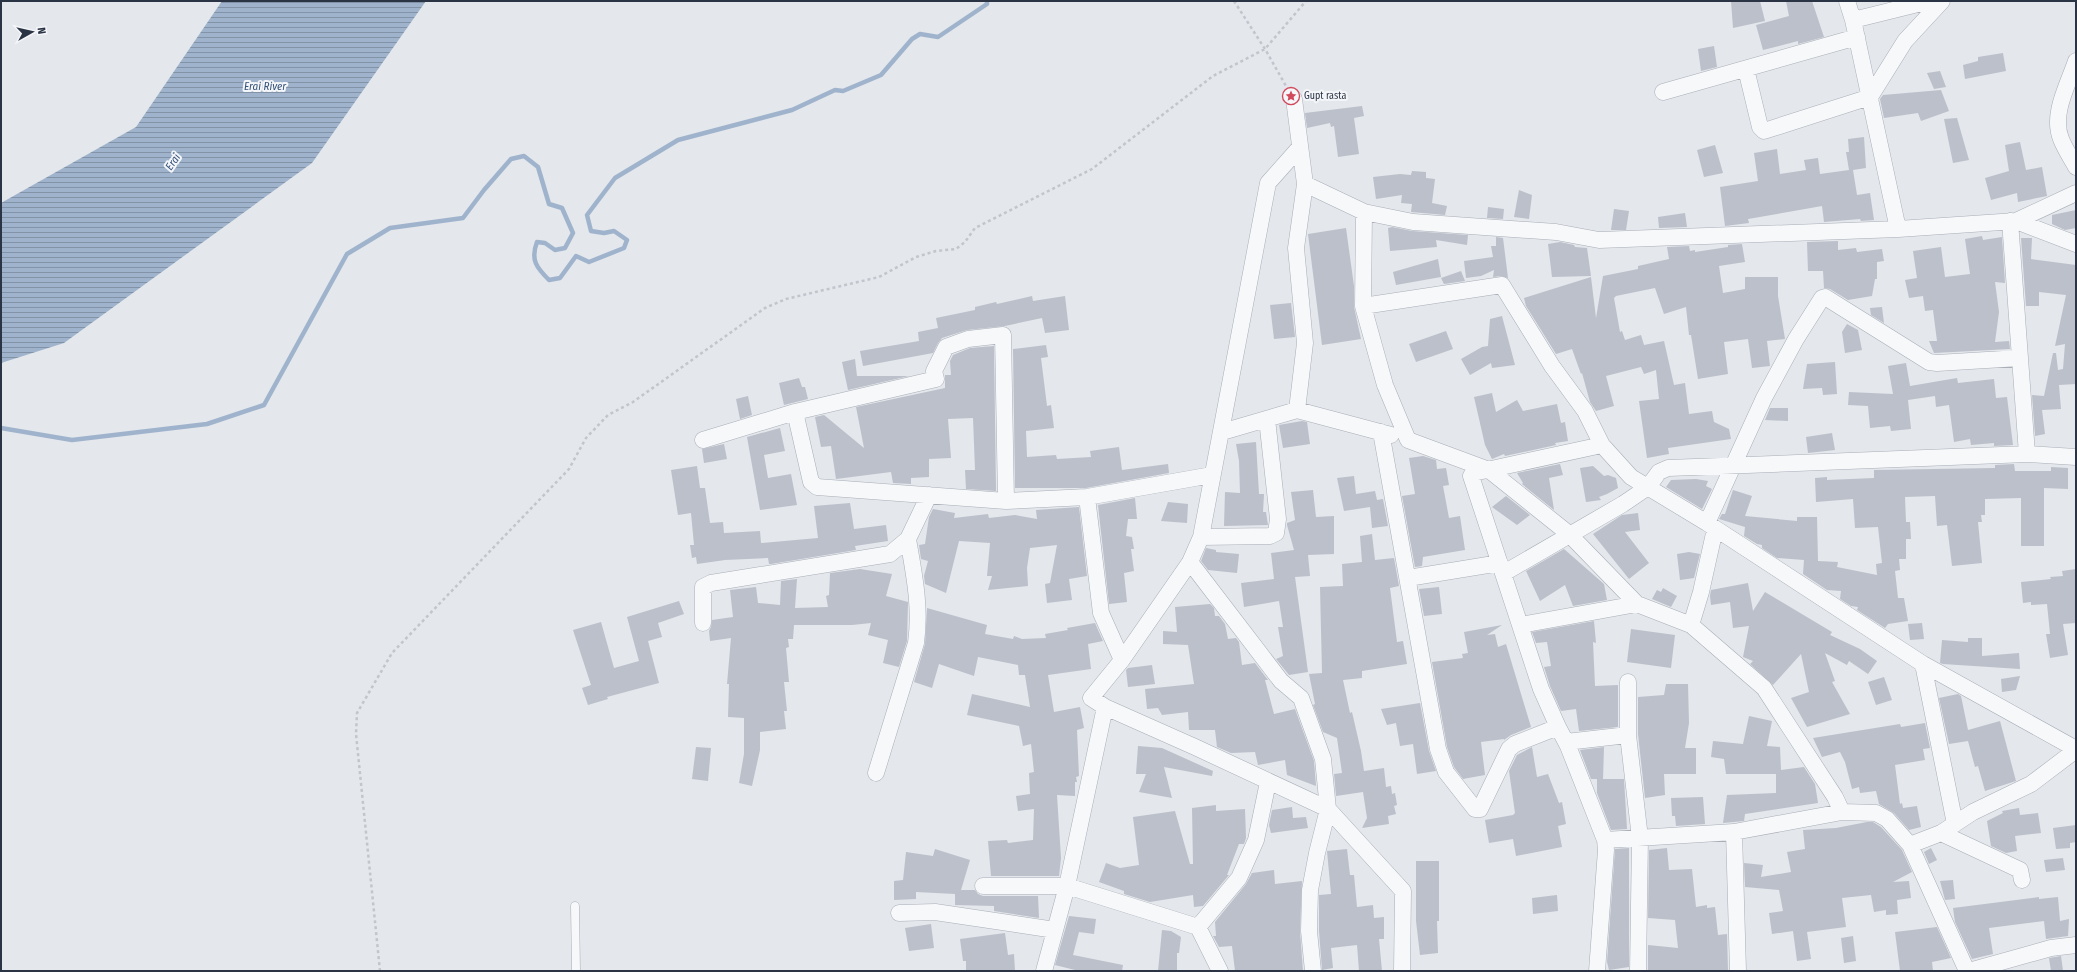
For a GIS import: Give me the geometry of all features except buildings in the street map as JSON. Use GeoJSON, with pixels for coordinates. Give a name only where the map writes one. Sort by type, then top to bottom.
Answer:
{"type":"FeatureCollection","features":[{"type":"Feature","properties":{"kind":"street"},"geometry":{"type":"LineString","coordinates":[[1847,1],[1857,37],[1898,228]]}},
{"type":"Feature","properties":{"kind":"street"},"geometry":{"type":"LineString","coordinates":[[1853,20],[1930,1]]}},
{"type":"Feature","properties":{"kind":"street"},"geometry":{"type":"LineString","coordinates":[[1746,69],[1760,127],[1764,131],[1870,97],[1905,41],[1942,1]]}},
{"type":"Feature","properties":{"kind":"street"},"geometry":{"type":"LineString","coordinates":[[1663,92],[1857,37]]}},
{"type":"Feature","properties":{"kind":"street"},"geometry":{"type":"LineString","coordinates":[[2076,61],[2064,96],[2058,124],[2061,139],[2076,167]]}},
{"type":"Feature","properties":{"kind":"street"},"geometry":{"type":"LineString","coordinates":[[1294,99],[1305,184],[1296,248],[1305,343],[1297,410]]}},
{"type":"Feature","properties":{"kind":"street"},"geometry":{"type":"LineString","coordinates":[[1300,147],[1268,183],[1201,537],[1190,562],[1122,660],[1091,698],[1104,708],[1195,747],[1328,809],[1403,891],[1402,971]]}},
{"type":"Feature","properties":{"kind":"street"},"geometry":{"type":"LineString","coordinates":[[1305,184],[1364,212],[1413,222],[1556,232],[1599,240],[1898,228],[2013,221],[2076,193]]}},
{"type":"Feature","properties":{"kind":"street"},"geometry":{"type":"LineString","coordinates":[[1364,212],[1363,306],[1385,384],[1408,440]]}},
{"type":"Feature","properties":{"kind":"street"},"geometry":{"type":"LineString","coordinates":[[2013,221],[2076,244]]}},
{"type":"Feature","properties":{"kind":"street"},"geometry":{"type":"LineString","coordinates":[[2013,221],[2020,358],[2027,454]]}},
{"type":"Feature","properties":{"kind":"street"},"geometry":{"type":"LineString","coordinates":[[1363,306],[1502,285],[1532,331],[1552,366],[1585,411],[1602,445],[1629,474],[1923,664],[2076,749],[2031,784],[1973,812],[1941,833],[1910,845]]}},
{"type":"Feature","properties":{"kind":"street"},"geometry":{"type":"LineString","coordinates":[[1691,626],[1701,592],[1711,526],[1734,464],[1764,398],[1796,339],[1823,297],[1929,362],[1937,363],[2020,358]]}},
{"type":"Feature","properties":{"kind":"street"},"geometry":{"type":"LineString","coordinates":[[703,440],[795,412],[936,379],[934,371],[946,347],[972,339],[1003,335],[1006,501]]}},
{"type":"Feature","properties":{"kind":"street"},"geometry":{"type":"LineString","coordinates":[[1222,432],[1297,410],[1408,440],[1489,470],[1569,534],[1637,604],[1691,626],[1764,688],[1835,797],[1842,812]]}},
{"type":"Feature","properties":{"kind":"street"},"geometry":{"type":"LineString","coordinates":[[795,412],[813,485],[1006,501],[1087,497],[1212,475]]}},
{"type":"Feature","properties":{"kind":"street"},"geometry":{"type":"LineString","coordinates":[[1201,537],[1270,536],[1276,533],[1278,519],[1268,419]]}},
{"type":"Feature","properties":{"kind":"street"},"geometry":{"type":"LineString","coordinates":[[1381,432],[1440,758],[1446,772],[1475,808],[1478,809],[1482,807],[1507,752],[1512,746],[1558,727]]}},
{"type":"Feature","properties":{"kind":"street"},"geometry":{"type":"LineString","coordinates":[[1596,971],[1606,850],[1605,840],[1566,742],[1541,689],[1472,476],[1473,473],[1602,445]]}},
{"type":"Feature","properties":{"kind":"street"},"geometry":{"type":"LineString","coordinates":[[1408,578],[1502,568],[1569,534],[1623,504],[1648,487],[1663,469],[1734,464],[2027,454],[2076,457]]}},
{"type":"Feature","properties":{"kind":"street"},"geometry":{"type":"LineString","coordinates":[[703,623],[703,587],[711,583],[890,554],[908,539],[929,495]]}},
{"type":"Feature","properties":{"kind":"street"},"geometry":{"type":"LineString","coordinates":[[1087,497],[1102,613],[1122,660]]}},
{"type":"Feature","properties":{"kind":"street"},"geometry":{"type":"LineString","coordinates":[[876,773],[917,637],[918,599],[908,539]]}},
{"type":"Feature","properties":{"kind":"street"},"geometry":{"type":"LineString","coordinates":[[1190,562],[1281,681],[1302,698],[1323,759],[1328,809],[1316,853],[1310,890],[1309,931],[1313,971]]}},
{"type":"Feature","properties":{"kind":"street"},"geometry":{"type":"LineString","coordinates":[[1520,625],[1637,604]]}},
{"type":"Feature","properties":{"kind":"street"},"geometry":{"type":"LineString","coordinates":[[1923,664],[1955,824]]}},
{"type":"Feature","properties":{"kind":"street"},"geometry":{"type":"LineString","coordinates":[[1628,682],[1628,735],[1640,838],[1638,971]]}},
{"type":"Feature","properties":{"kind":"street"},"geometry":{"type":"LineString","coordinates":[[1044,971],[1067,886],[1104,708]]}},
{"type":"Feature","properties":{"kind":"street"},"geometry":{"type":"LineString","coordinates":[[1566,742],[1628,735]]}},
{"type":"Feature","properties":{"kind":"street"},"geometry":{"type":"LineString","coordinates":[[1198,927],[1240,878],[1256,840],[1268,782]]}},
{"type":"Feature","properties":{"kind":"street"},"geometry":{"type":"LineString","coordinates":[[1605,840],[1734,832],[1842,812],[1876,814],[1887,819],[1910,845],[1968,971],[2051,948],[2076,945]]}},
{"type":"Feature","properties":{"kind":"street"},"geometry":{"type":"LineString","coordinates":[[1734,832],[1738,971]]}},
{"type":"Feature","properties":{"kind":"street"},"geometry":{"type":"LineString","coordinates":[[1941,833],[2020,870],[2022,880]]}},
{"type":"Feature","properties":{"kind":"street"},"geometry":{"type":"LineString","coordinates":[[983,886],[1067,886],[1198,927],[1220,971]]}},
{"type":"Feature","properties":{"kind":"street"},"geometry":{"type":"LineString","coordinates":[[899,913],[934,912],[1055,930]]}},
{"type":"Feature","properties":{"kind":"lane"},"geometry":{"type":"LineString","coordinates":[[575,906],[576,971]]}},
{"type":"Feature","properties":{"kind":"path"},"geometry":{"type":"LineString","coordinates":[[1234,1],[1266,49],[1294,99]]}},
{"type":"Feature","properties":{"kind":"path"},"geometry":{"type":"LineString","coordinates":[[1266,49],[1306,1]]}},
{"type":"Feature","properties":{"kind":"water","name":"Erai River"},"geometry":{"type":"Polygon","coordinates":[[[222,1],[426,1],[312,163],[64,343],[1,363],[1,203],[136,127],[222,1]]]}},
{"type":"Feature","properties":{"kind":"waterway"},"geometry":{"type":"LineString","coordinates":[[1,428],[72,440],[207,424],[264,405],[347,254],[390,228],[463,218],[484,190],[511,159],[524,156],[538,167],[549,204],[562,208],[573,233],[565,248],[555,250],[545,243],[537,242],[535,248],[535,259],[541,272],[549,280],[560,278],[576,256],[589,262],[624,248],[627,240],[614,231],[604,233],[591,231],[587,215],[615,178],[678,140],[792,110],[835,90],[843,91],[881,75],[912,39],[920,34],[938,37],[987,4],[987,1]]}},
{"type":"Feature","properties":{"kind":"place","name":"Gupt rasta"},"geometry":{"type":"Point","coordinates":[1291,96]}},
{"type":"Feature","properties":{"kind":"water label","name":"Erai"},"geometry":{"type":"Point","coordinates":[173,162]}}]}
